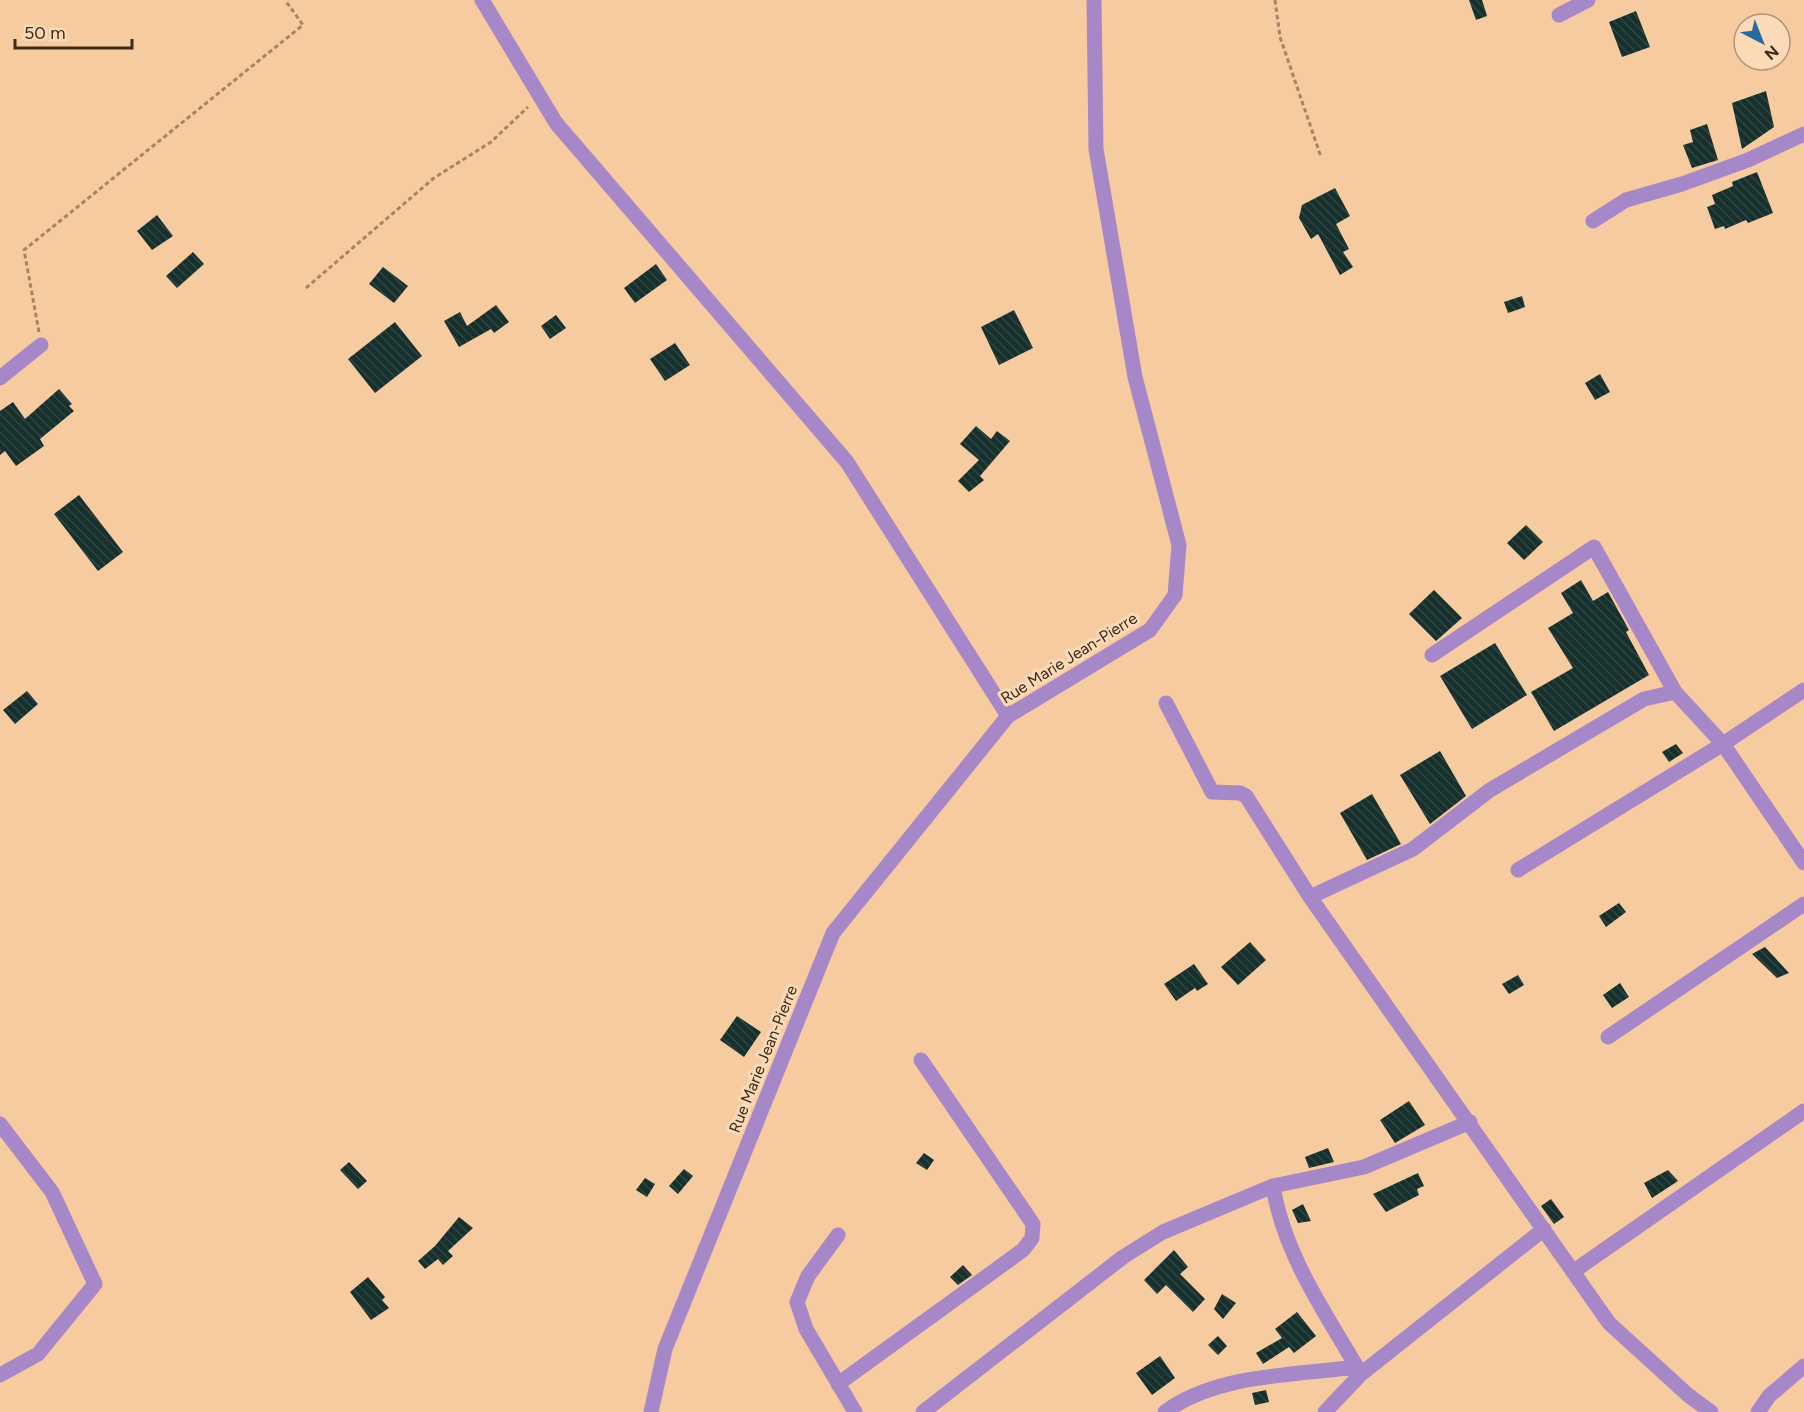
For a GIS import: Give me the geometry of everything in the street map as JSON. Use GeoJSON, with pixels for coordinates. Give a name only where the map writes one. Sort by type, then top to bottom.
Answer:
{"type":"FeatureCollection","features":[{"type":"Feature","properties":{"kind":"street"},"geometry":{"type":"LineString","coordinates":[[482,0],[556,123],[847,462],[1008,717]]}},
{"type":"Feature","properties":{"kind":"street","name":"Rue Marie Jean-Pierre"},"geometry":{"type":"LineString","coordinates":[[651,1412],[665,1349],[833,933],[1008,717],[1150,630],[1175,595],[1179,545],[1135,377],[1096,149],[1094,0]]}},
{"type":"Feature","properties":{"kind":"street"},"geometry":{"type":"LineString","coordinates":[[1559,15],[1588,0]]}},
{"type":"Feature","properties":{"kind":"street"},"geometry":{"type":"LineString","coordinates":[[1593,221],[1626,200],[1682,184],[1748,160],[1804,134]]}},
{"type":"Feature","properties":{"kind":"street"},"geometry":{"type":"LineString","coordinates":[[0,378],[41,345]]}},
{"type":"Feature","properties":{"kind":"street"},"geometry":{"type":"LineString","coordinates":[[1432,655],[1594,547],[1675,692],[1723,744],[1804,863]]}},
{"type":"Feature","properties":{"kind":"street"},"geometry":{"type":"LineString","coordinates":[[1518,870],[1723,744],[1804,690]]}},
{"type":"Feature","properties":{"kind":"street"},"geometry":{"type":"LineString","coordinates":[[1310,897],[1413,849],[1490,790],[1644,699],[1675,692]]}},
{"type":"Feature","properties":{"kind":"street"},"geometry":{"type":"LineString","coordinates":[[1166,703],[1212,792],[1240,793],[1246,796],[1310,897],[1610,1323],[1688,1395],[1711,1412]]}},
{"type":"Feature","properties":{"kind":"street"},"geometry":{"type":"LineString","coordinates":[[1608,1037],[1804,904]]}},
{"type":"Feature","properties":{"kind":"street"},"geometry":{"type":"LineString","coordinates":[[838,1384],[1023,1250],[1032,1238],[1033,1224],[921,1060]]}},
{"type":"Feature","properties":{"kind":"street"},"geometry":{"type":"LineString","coordinates":[[1574,1271],[1804,1111]]}},
{"type":"Feature","properties":{"kind":"street"},"geometry":{"type":"LineString","coordinates":[[923,1412],[1122,1257],[1163,1232],[1273,1186],[1364,1167],[1470,1122]]}},
{"type":"Feature","properties":{"kind":"street"},"geometry":{"type":"LineString","coordinates":[[0,1124],[52,1192],[95,1284],[38,1354],[0,1375]]}},
{"type":"Feature","properties":{"kind":"street"},"geometry":{"type":"LineString","coordinates":[[1273,1186],[1278,1216],[1300,1268],[1359,1370]]}},
{"type":"Feature","properties":{"kind":"street"},"geometry":{"type":"LineString","coordinates":[[1325,1412],[1359,1370],[1544,1229]]}},
{"type":"Feature","properties":{"kind":"street"},"geometry":{"type":"LineString","coordinates":[[838,1235],[808,1276],[797,1302],[806,1329],[855,1412]]}},
{"type":"Feature","properties":{"kind":"street"},"geometry":{"type":"LineString","coordinates":[[1758,1412],[1769,1396],[1804,1366]]}},
{"type":"Feature","properties":{"kind":"street"},"geometry":{"type":"LineString","coordinates":[[1165,1412],[1192,1396],[1221,1385],[1359,1370]]}},
{"type":"Feature","properties":{"kind":"path"},"geometry":{"type":"LineString","coordinates":[[41,345],[24,250],[303,25],[285,0]]}},
{"type":"Feature","properties":{"kind":"path"},"geometry":{"type":"LineString","coordinates":[[1275,0],[1280,37],[1321,157]]}},
{"type":"Feature","properties":{"kind":"path"},"geometry":{"type":"LineString","coordinates":[[306,288],[434,177],[490,142],[540,95]]}},
{"type":"Feature","properties":{"kind":"building"},"geometry":{"type":"Polygon","coordinates":[[[1469,0],[1482,0],[1487,16],[1476,20],[1469,0]]]}},
{"type":"Feature","properties":{"kind":"building"},"geometry":{"type":"Polygon","coordinates":[[[1636,11],[1650,47],[1622,57],[1609,22],[1636,11]]]}},
{"type":"Feature","properties":{"kind":"building"},"geometry":{"type":"Polygon","coordinates":[[[1766,91],[1774,127],[1742,149],[1732,103],[1766,91]]]}},
{"type":"Feature","properties":{"kind":"building"},"geometry":{"type":"Polygon","coordinates":[[[1707,124],[1718,160],[1692,168],[1683,145],[1693,142],[1690,130],[1707,124]]]}},
{"type":"Feature","properties":{"kind":"building"},"geometry":{"type":"Polygon","coordinates":[[[1757,172],[1773,213],[1748,223],[1746,220],[1725,229],[1724,226],[1715,229],[1707,207],[1715,204],[1712,195],[1733,186],[1732,182],[1757,172]]]}},
{"type":"Feature","properties":{"kind":"building"},"geometry":{"type":"Polygon","coordinates":[[[1335,188],[1350,216],[1336,224],[1349,249],[1343,252],[1353,267],[1340,275],[1318,234],[1311,239],[1299,218],[1302,205],[1335,188]]]}},
{"type":"Feature","properties":{"kind":"building"},"geometry":{"type":"Polygon","coordinates":[[[157,215],[173,236],[152,250],[137,231],[157,215]]]}},
{"type":"Feature","properties":{"kind":"building"},"geometry":{"type":"Polygon","coordinates":[[[193,252],[204,264],[177,288],[166,276],[193,252]]]}},
{"type":"Feature","properties":{"kind":"building"},"geometry":{"type":"Polygon","coordinates":[[[656,264],[667,280],[635,303],[624,288],[656,264]]]}},
{"type":"Feature","properties":{"kind":"building"},"geometry":{"type":"Polygon","coordinates":[[[383,267],[408,286],[394,303],[369,284],[383,267]]]}},
{"type":"Feature","properties":{"kind":"building"},"geometry":{"type":"Polygon","coordinates":[[[1522,296],[1525,307],[1508,313],[1504,302],[1522,296]]]}},
{"type":"Feature","properties":{"kind":"building"},"geometry":{"type":"Polygon","coordinates":[[[496,305],[509,322],[494,333],[491,329],[459,347],[444,321],[460,312],[467,326],[496,305]]]}},
{"type":"Feature","properties":{"kind":"building"},"geometry":{"type":"Polygon","coordinates":[[[1014,310],[1033,348],[999,365],[981,327],[1014,310]]]}},
{"type":"Feature","properties":{"kind":"building"},"geometry":{"type":"Polygon","coordinates":[[[556,315],[566,328],[550,339],[541,326],[556,315]]]}},
{"type":"Feature","properties":{"kind":"building"},"geometry":{"type":"Polygon","coordinates":[[[395,322],[422,356],[375,393],[348,359],[395,322]]]}},
{"type":"Feature","properties":{"kind":"building"},"geometry":{"type":"Polygon","coordinates":[[[675,343],[690,365],[665,381],[650,359],[675,343]]]}},
{"type":"Feature","properties":{"kind":"building"},"geometry":{"type":"Polygon","coordinates":[[[1600,374],[1610,392],[1595,400],[1585,383],[1600,374]]]}},
{"type":"Feature","properties":{"kind":"building"},"geometry":{"type":"Polygon","coordinates":[[[59,389],[72,404],[69,406],[74,411],[40,439],[44,446],[16,466],[5,451],[0,455],[0,411],[13,402],[25,419],[59,389]]]}},
{"type":"Feature","properties":{"kind":"building"},"geometry":{"type":"Polygon","coordinates":[[[976,426],[991,439],[997,431],[1010,441],[980,476],[984,480],[969,492],[958,481],[979,460],[960,444],[976,426]]]}},
{"type":"Feature","properties":{"kind":"building"},"geometry":{"type":"Polygon","coordinates":[[[79,495],[123,552],[98,571],[54,514],[79,495]]]}},
{"type":"Feature","properties":{"kind":"building"},"geometry":{"type":"Polygon","coordinates":[[[1526,525],[1543,542],[1524,560],[1507,543],[1526,525]]]}},
{"type":"Feature","properties":{"kind":"building"},"geometry":{"type":"Polygon","coordinates":[[[1581,580],[1593,601],[1608,592],[1629,630],[1626,632],[1649,675],[1554,731],[1531,692],[1573,668],[1548,628],[1573,613],[1561,593],[1581,580]]]}},
{"type":"Feature","properties":{"kind":"building"},"geometry":{"type":"Polygon","coordinates":[[[1434,590],[1462,618],[1436,641],[1409,614],[1434,590]]]}},
{"type":"Feature","properties":{"kind":"building"},"geometry":{"type":"Polygon","coordinates":[[[1495,643],[1527,695],[1472,729],[1440,676],[1495,643]]]}},
{"type":"Feature","properties":{"kind":"building"},"geometry":{"type":"Polygon","coordinates":[[[27,691],[38,704],[15,724],[3,710],[27,691]]]}},
{"type":"Feature","properties":{"kind":"building"},"geometry":{"type":"Polygon","coordinates":[[[1676,744],[1683,753],[1669,762],[1662,752],[1676,744]]]}},
{"type":"Feature","properties":{"kind":"building"},"geometry":{"type":"Polygon","coordinates":[[[1440,751],[1466,796],[1430,824],[1400,775],[1440,751]]]}},
{"type":"Feature","properties":{"kind":"building"},"geometry":{"type":"Polygon","coordinates":[[[1372,794],[1401,844],[1367,860],[1340,813],[1372,794]]]}},
{"type":"Feature","properties":{"kind":"building"},"geometry":{"type":"Polygon","coordinates":[[[1619,903],[1626,912],[1606,927],[1599,916],[1619,903]]]}},
{"type":"Feature","properties":{"kind":"building"},"geometry":{"type":"Polygon","coordinates":[[[1250,942],[1266,960],[1238,985],[1221,967],[1250,942]]]}},
{"type":"Feature","properties":{"kind":"building"},"geometry":{"type":"Polygon","coordinates":[[[1765,947],[1789,973],[1777,978],[1752,954],[1765,947]]]}},
{"type":"Feature","properties":{"kind":"building"},"geometry":{"type":"Polygon","coordinates":[[[1194,964],[1208,984],[1197,991],[1195,988],[1176,1001],[1164,984],[1194,964]]]}},
{"type":"Feature","properties":{"kind":"building"},"geometry":{"type":"Polygon","coordinates":[[[1518,975],[1524,985],[1509,994],[1502,984],[1518,975]]]}},
{"type":"Feature","properties":{"kind":"building"},"geometry":{"type":"Polygon","coordinates":[[[1620,983],[1629,997],[1612,1008],[1603,995],[1620,983]]]}},
{"type":"Feature","properties":{"kind":"building"},"geometry":{"type":"Polygon","coordinates":[[[737,1016],[761,1032],[744,1057],[720,1040],[737,1016]]]}},
{"type":"Feature","properties":{"kind":"building"},"geometry":{"type":"Polygon","coordinates":[[[1409,1101],[1425,1125],[1395,1143],[1380,1120],[1409,1101]]]}},
{"type":"Feature","properties":{"kind":"building"},"geometry":{"type":"Polygon","coordinates":[[[1328,1148],[1334,1162],[1309,1168],[1305,1157],[1328,1148]]]}},
{"type":"Feature","properties":{"kind":"building"},"geometry":{"type":"Polygon","coordinates":[[[924,1153],[934,1160],[927,1170],[916,1163],[924,1153]]]}},
{"type":"Feature","properties":{"kind":"building"},"geometry":{"type":"Polygon","coordinates":[[[349,1162],[367,1181],[358,1189],[340,1170],[349,1162]]]}},
{"type":"Feature","properties":{"kind":"building"},"geometry":{"type":"Polygon","coordinates":[[[684,1169],[693,1176],[678,1194],[669,1186],[684,1169]]]}},
{"type":"Feature","properties":{"kind":"building"},"geometry":{"type":"Polygon","coordinates":[[[1668,1170],[1678,1181],[1652,1198],[1644,1183],[1668,1170]]]}},
{"type":"Feature","properties":{"kind":"building"},"geometry":{"type":"Polygon","coordinates":[[[1418,1173],[1424,1186],[1417,1189],[1419,1195],[1386,1212],[1373,1194],[1418,1173]]]}},
{"type":"Feature","properties":{"kind":"building"},"geometry":{"type":"Polygon","coordinates":[[[645,1178],[655,1184],[647,1197],[636,1190],[645,1178]]]}},
{"type":"Feature","properties":{"kind":"building"},"geometry":{"type":"Polygon","coordinates":[[[1551,1199],[1564,1217],[1554,1224],[1541,1206],[1551,1199]]]}},
{"type":"Feature","properties":{"kind":"building"},"geometry":{"type":"Polygon","coordinates":[[[1303,1204],[1311,1221],[1298,1223],[1292,1210],[1303,1204]]]}},
{"type":"Feature","properties":{"kind":"building"},"geometry":{"type":"Polygon","coordinates":[[[459,1217],[473,1228],[448,1251],[453,1256],[443,1265],[438,1259],[425,1269],[418,1261],[435,1246],[459,1217]]]}},
{"type":"Feature","properties":{"kind":"building"},"geometry":{"type":"Polygon","coordinates":[[[1174,1250],[1188,1267],[1180,1274],[1205,1299],[1193,1312],[1166,1285],[1157,1294],[1144,1280],[1174,1250]]]}},
{"type":"Feature","properties":{"kind":"building"},"geometry":{"type":"Polygon","coordinates":[[[963,1265],[972,1275],[958,1285],[950,1277],[963,1265]]]}},
{"type":"Feature","properties":{"kind":"building"},"geometry":{"type":"Polygon","coordinates":[[[368,1277],[385,1297],[382,1300],[389,1308],[371,1320],[350,1292],[368,1277]]]}},
{"type":"Feature","properties":{"kind":"building"},"geometry":{"type":"Polygon","coordinates":[[[1222,1294],[1236,1303],[1223,1319],[1214,1309],[1222,1294]]]}},
{"type":"Feature","properties":{"kind":"building"},"geometry":{"type":"Polygon","coordinates":[[[1297,1312],[1316,1336],[1294,1353],[1289,1347],[1263,1364],[1256,1353],[1282,1338],[1275,1329],[1297,1312]]]}},
{"type":"Feature","properties":{"kind":"building"},"geometry":{"type":"Polygon","coordinates":[[[1218,1336],[1227,1346],[1218,1355],[1208,1345],[1218,1336]]]}},
{"type":"Feature","properties":{"kind":"building"},"geometry":{"type":"Polygon","coordinates":[[[1160,1356],[1175,1378],[1152,1395],[1136,1373],[1160,1356]]]}},
{"type":"Feature","properties":{"kind":"building"},"geometry":{"type":"Polygon","coordinates":[[[1266,1390],[1269,1402],[1255,1405],[1252,1393],[1266,1390]]]}}]}
